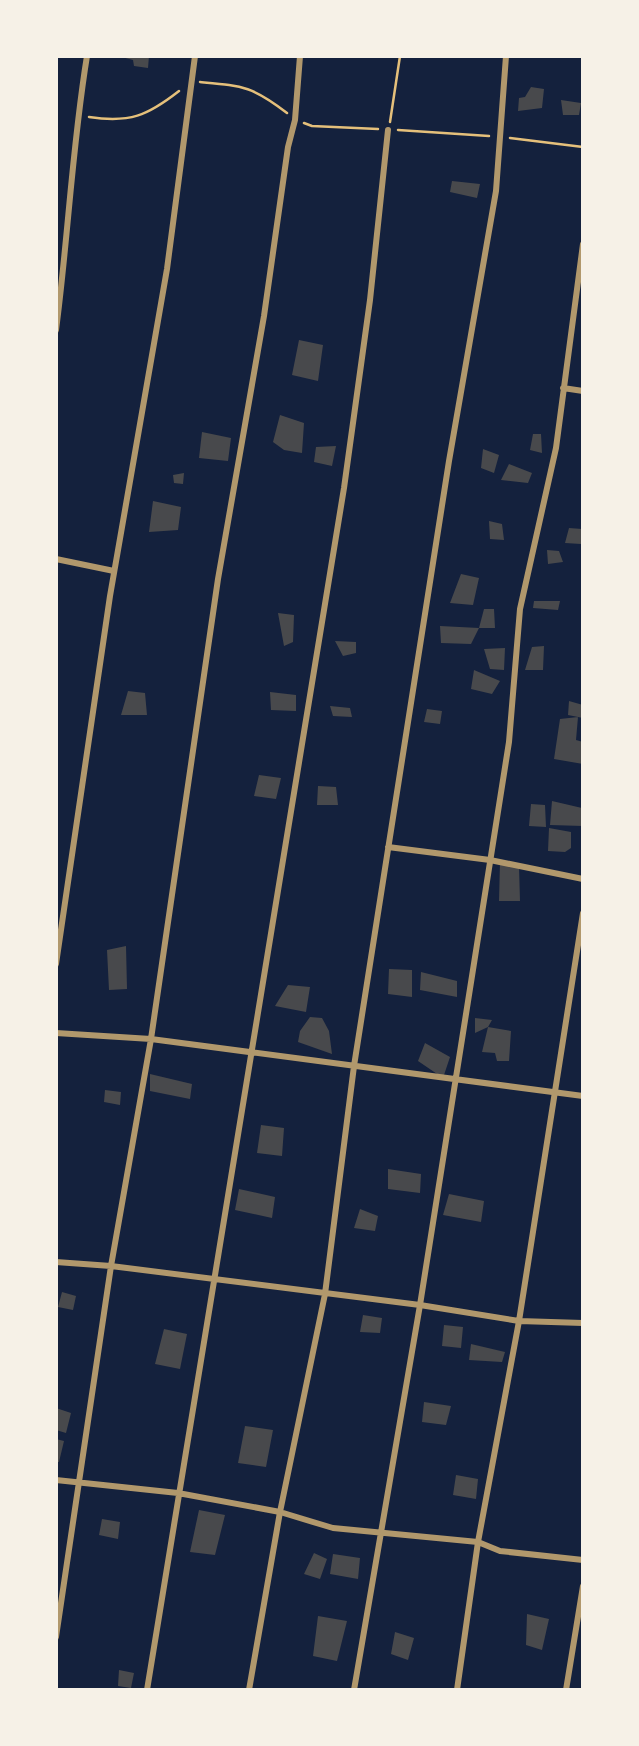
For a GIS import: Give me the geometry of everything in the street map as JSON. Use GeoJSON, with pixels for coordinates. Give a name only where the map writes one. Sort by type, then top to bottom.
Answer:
{"type":"FeatureCollection","features":[{"type":"Feature","properties":{"kind":"street"},"geometry":{"type":"LineString","coordinates":[[56,330],[68,238],[77,115],[87,56]]}},
{"type":"Feature","properties":{"kind":"street"},"geometry":{"type":"LineString","coordinates":[[56,964],[114,570],[167,269],[195,56]]}},
{"type":"Feature","properties":{"kind":"street"},"geometry":{"type":"LineString","coordinates":[[56,1637],[81,1483],[111,1266],[151,1039],[218,579],[264,316],[288,147],[295,120],[300,56]]}},
{"type":"Feature","properties":{"kind":"street"},"geometry":{"type":"LineString","coordinates":[[249,1690],[280,1512],[325,1294],[354,1066],[449,460],[496,191],[506,56]]}},
{"type":"Feature","properties":{"kind":"street"},"geometry":{"type":"LineString","coordinates":[[147,1690],[253,1053],[296,765],[344,488],[370,300],[388,130]]}},
{"type":"Feature","properties":{"kind":"street"},"geometry":{"type":"LineString","coordinates":[[354,1690],[420,1305],[509,742],[520,609],[556,448],[583,244]]}},
{"type":"Feature","properties":{"kind":"street"},"geometry":{"type":"LineString","coordinates":[[563,388],[583,391]]}},
{"type":"Feature","properties":{"kind":"street"},"geometry":{"type":"LineString","coordinates":[[56,559],[114,570]]}},
{"type":"Feature","properties":{"kind":"street"},"geometry":{"type":"LineString","coordinates":[[388,847],[490,860],[583,879]]}},
{"type":"Feature","properties":{"kind":"street"},"geometry":{"type":"LineString","coordinates":[[457,1690],[478,1542],[519,1321],[583,913]]}},
{"type":"Feature","properties":{"kind":"street"},"geometry":{"type":"LineString","coordinates":[[56,1033],[151,1039],[583,1096]]}},
{"type":"Feature","properties":{"kind":"street"},"geometry":{"type":"LineString","coordinates":[[56,1262],[111,1266],[420,1305],[519,1321],[583,1323]]}},
{"type":"Feature","properties":{"kind":"street"},"geometry":{"type":"LineString","coordinates":[[56,1480],[178,1493],[280,1512],[333,1528],[383,1530],[478,1542],[500,1551],[583,1560]]}},
{"type":"Feature","properties":{"kind":"street"},"geometry":{"type":"LineString","coordinates":[[566,1690],[583,1586]]}},
{"type":"Feature","properties":{"kind":"path"},"geometry":{"type":"LineString","coordinates":[[388,130],[400,56]]}},
{"type":"Feature","properties":{"kind":"path"},"geometry":{"type":"LineString","coordinates":[[77,115],[118,122],[142,115],[192,81],[246,87],[258,92],[295,120],[312,126],[500,137],[583,147]]}},
{"type":"Feature","properties":{"kind":"building"},"geometry":{"type":"Polygon","coordinates":[[[118,56],[149,56],[148,68],[134,66],[133,60],[118,56]]]}},
{"type":"Feature","properties":{"kind":"building"},"geometry":{"type":"Polygon","coordinates":[[[531,87],[544,89],[542,108],[518,111],[519,98],[525,97],[531,87]]]}},
{"type":"Feature","properties":{"kind":"building"},"geometry":{"type":"Polygon","coordinates":[[[561,100],[581,103],[579,115],[563,115],[561,100]]]}},
{"type":"Feature","properties":{"kind":"building"},"geometry":{"type":"Polygon","coordinates":[[[452,181],[480,184],[477,198],[450,192],[452,181]]]}},
{"type":"Feature","properties":{"kind":"building"},"geometry":{"type":"Polygon","coordinates":[[[299,340],[323,345],[318,381],[292,375],[299,340]]]}},
{"type":"Feature","properties":{"kind":"building"},"geometry":{"type":"Polygon","coordinates":[[[280,415],[304,423],[302,453],[284,450],[273,442],[280,415]]]}},
{"type":"Feature","properties":{"kind":"building"},"geometry":{"type":"Polygon","coordinates":[[[202,432],[231,438],[228,461],[199,458],[202,432]]]}},
{"type":"Feature","properties":{"kind":"building"},"geometry":{"type":"Polygon","coordinates":[[[533,434],[541,434],[542,453],[530,450],[533,434]]]}},
{"type":"Feature","properties":{"kind":"building"},"geometry":{"type":"Polygon","coordinates":[[[336,446],[332,466],[314,462],[316,447],[336,446]]]}},
{"type":"Feature","properties":{"kind":"building"},"geometry":{"type":"Polygon","coordinates":[[[483,449],[499,455],[494,473],[481,468],[483,449]]]}},
{"type":"Feature","properties":{"kind":"building"},"geometry":{"type":"Polygon","coordinates":[[[509,464],[532,473],[528,483],[501,480],[509,464]]]}},
{"type":"Feature","properties":{"kind":"building"},"geometry":{"type":"Polygon","coordinates":[[[184,473],[183,484],[174,483],[173,475],[184,473]]]}},
{"type":"Feature","properties":{"kind":"building"},"geometry":{"type":"Polygon","coordinates":[[[153,501],[181,507],[178,530],[149,532],[153,501]]]}},
{"type":"Feature","properties":{"kind":"building"},"geometry":{"type":"Polygon","coordinates":[[[489,521],[502,524],[504,540],[490,539],[489,521]]]}},
{"type":"Feature","properties":{"kind":"building"},"geometry":{"type":"Polygon","coordinates":[[[569,528],[582,529],[581,544],[565,543],[569,528]]]}},
{"type":"Feature","properties":{"kind":"building"},"geometry":{"type":"Polygon","coordinates":[[[547,550],[559,551],[563,562],[548,564],[547,550]]]}},
{"type":"Feature","properties":{"kind":"building"},"geometry":{"type":"Polygon","coordinates":[[[461,574],[479,578],[473,605],[450,603],[461,574]]]}},
{"type":"Feature","properties":{"kind":"building"},"geometry":{"type":"Polygon","coordinates":[[[534,601],[560,601],[558,610],[533,608],[534,601]]]}},
{"type":"Feature","properties":{"kind":"building"},"geometry":{"type":"Polygon","coordinates":[[[484,609],[494,609],[495,628],[479,628],[484,609]]]}},
{"type":"Feature","properties":{"kind":"building"},"geometry":{"type":"Polygon","coordinates":[[[278,613],[294,615],[293,642],[284,646],[278,613]]]}},
{"type":"Feature","properties":{"kind":"building"},"geometry":{"type":"Polygon","coordinates":[[[440,626],[479,628],[471,644],[441,643],[440,626]]]}},
{"type":"Feature","properties":{"kind":"building"},"geometry":{"type":"Polygon","coordinates":[[[335,641],[356,642],[356,653],[343,656],[335,641]]]}},
{"type":"Feature","properties":{"kind":"building"},"geometry":{"type":"Polygon","coordinates":[[[544,646],[543,670],[525,670],[532,647],[544,646]]]}},
{"type":"Feature","properties":{"kind":"building"},"geometry":{"type":"Polygon","coordinates":[[[505,648],[504,670],[490,669],[484,649],[505,648]]]}},
{"type":"Feature","properties":{"kind":"building"},"geometry":{"type":"Polygon","coordinates":[[[474,670],[500,681],[492,694],[471,689],[474,670]]]}},
{"type":"Feature","properties":{"kind":"building"},"geometry":{"type":"Polygon","coordinates":[[[128,691],[145,693],[147,715],[121,715],[128,691]]]}},
{"type":"Feature","properties":{"kind":"building"},"geometry":{"type":"Polygon","coordinates":[[[270,692],[296,695],[296,711],[271,710],[270,692]]]}},
{"type":"Feature","properties":{"kind":"building"},"geometry":{"type":"Polygon","coordinates":[[[569,701],[583,705],[583,718],[568,715],[569,701]]]}},
{"type":"Feature","properties":{"kind":"building"},"geometry":{"type":"Polygon","coordinates":[[[330,706],[350,708],[352,717],[333,716],[330,706]]]}},
{"type":"Feature","properties":{"kind":"building"},"geometry":{"type":"Polygon","coordinates":[[[427,709],[442,711],[440,724],[424,722],[427,709]]]}},
{"type":"Feature","properties":{"kind":"building"},"geometry":{"type":"Polygon","coordinates":[[[578,717],[576,740],[583,742],[583,764],[554,759],[560,719],[578,717]]]}},
{"type":"Feature","properties":{"kind":"building"},"geometry":{"type":"Polygon","coordinates":[[[259,775],[281,778],[276,799],[254,796],[259,775]]]}},
{"type":"Feature","properties":{"kind":"building"},"geometry":{"type":"Polygon","coordinates":[[[318,786],[336,787],[338,805],[317,805],[318,786]]]}},
{"type":"Feature","properties":{"kind":"building"},"geometry":{"type":"Polygon","coordinates":[[[552,801],[582,808],[583,826],[550,825],[552,801]]]}},
{"type":"Feature","properties":{"kind":"building"},"geometry":{"type":"Polygon","coordinates":[[[531,804],[545,805],[546,827],[529,826],[531,804]]]}},
{"type":"Feature","properties":{"kind":"building"},"geometry":{"type":"Polygon","coordinates":[[[549,828],[571,832],[571,848],[565,852],[548,851],[549,828]]]}},
{"type":"Feature","properties":{"kind":"building"},"geometry":{"type":"Polygon","coordinates":[[[500,862],[519,866],[520,901],[499,901],[500,862]]]}},
{"type":"Feature","properties":{"kind":"building"},"geometry":{"type":"Polygon","coordinates":[[[126,946],[127,989],[109,990],[107,950],[126,946]]]}},
{"type":"Feature","properties":{"kind":"building"},"geometry":{"type":"Polygon","coordinates":[[[389,969],[412,970],[412,997],[388,994],[389,969]]]}},
{"type":"Feature","properties":{"kind":"building"},"geometry":{"type":"Polygon","coordinates":[[[421,972],[457,981],[457,997],[420,990],[421,972]]]}},
{"type":"Feature","properties":{"kind":"building"},"geometry":{"type":"Polygon","coordinates":[[[288,985],[310,987],[306,1012],[275,1006],[288,985]]]}},
{"type":"Feature","properties":{"kind":"building"},"geometry":{"type":"Polygon","coordinates":[[[310,1017],[322,1018],[329,1031],[332,1054],[298,1042],[300,1031],[310,1017]]]}},
{"type":"Feature","properties":{"kind":"building"},"geometry":{"type":"Polygon","coordinates":[[[475,1018],[492,1020],[488,1027],[475,1033],[475,1018]]]}},
{"type":"Feature","properties":{"kind":"building"},"geometry":{"type":"Polygon","coordinates":[[[488,1027],[511,1031],[509,1061],[497,1061],[495,1053],[482,1052],[488,1027]]]}},
{"type":"Feature","properties":{"kind":"building"},"geometry":{"type":"Polygon","coordinates":[[[425,1043],[450,1057],[443,1078],[418,1061],[425,1043]]]}},
{"type":"Feature","properties":{"kind":"building"},"geometry":{"type":"Polygon","coordinates":[[[150,1074],[192,1084],[190,1099],[150,1091],[150,1074]]]}},
{"type":"Feature","properties":{"kind":"building"},"geometry":{"type":"Polygon","coordinates":[[[105,1090],[121,1092],[120,1105],[104,1102],[105,1090]]]}},
{"type":"Feature","properties":{"kind":"building"},"geometry":{"type":"Polygon","coordinates":[[[261,1125],[284,1128],[282,1156],[257,1153],[261,1125]]]}},
{"type":"Feature","properties":{"kind":"building"},"geometry":{"type":"Polygon","coordinates":[[[388,1169],[421,1174],[420,1193],[388,1189],[388,1169]]]}},
{"type":"Feature","properties":{"kind":"building"},"geometry":{"type":"Polygon","coordinates":[[[239,1189],[275,1197],[272,1218],[235,1210],[239,1189]]]}},
{"type":"Feature","properties":{"kind":"building"},"geometry":{"type":"Polygon","coordinates":[[[449,1194],[484,1201],[481,1222],[443,1215],[449,1194]]]}},
{"type":"Feature","properties":{"kind":"building"},"geometry":{"type":"Polygon","coordinates":[[[360,1209],[378,1216],[375,1231],[354,1228],[360,1209]]]}},
{"type":"Feature","properties":{"kind":"building"},"geometry":{"type":"Polygon","coordinates":[[[62,1292],[76,1296],[73,1310],[58,1307],[62,1292]]]}},
{"type":"Feature","properties":{"kind":"building"},"geometry":{"type":"Polygon","coordinates":[[[363,1315],[382,1318],[380,1333],[360,1332],[363,1315]]]}},
{"type":"Feature","properties":{"kind":"building"},"geometry":{"type":"Polygon","coordinates":[[[444,1325],[463,1327],[461,1348],[442,1346],[444,1325]]]}},
{"type":"Feature","properties":{"kind":"building"},"geometry":{"type":"Polygon","coordinates":[[[164,1329],[187,1334],[180,1369],[155,1364],[164,1329]]]}},
{"type":"Feature","properties":{"kind":"building"},"geometry":{"type":"Polygon","coordinates":[[[471,1344],[505,1352],[502,1362],[469,1360],[471,1344]]]}},
{"type":"Feature","properties":{"kind":"building"},"geometry":{"type":"Polygon","coordinates":[[[424,1402],[451,1406],[446,1425],[422,1422],[424,1402]]]}},
{"type":"Feature","properties":{"kind":"building"},"geometry":{"type":"Polygon","coordinates":[[[56,1408],[71,1413],[66,1433],[56,1430],[56,1408]]]}},
{"type":"Feature","properties":{"kind":"building"},"geometry":{"type":"Polygon","coordinates":[[[245,1426],[273,1430],[266,1467],[238,1463],[245,1426]]]}},
{"type":"Feature","properties":{"kind":"building"},"geometry":{"type":"Polygon","coordinates":[[[56,1439],[64,1441],[59,1462],[56,1462],[56,1439]]]}},
{"type":"Feature","properties":{"kind":"building"},"geometry":{"type":"Polygon","coordinates":[[[456,1475],[478,1479],[476,1499],[453,1495],[456,1475]]]}},
{"type":"Feature","properties":{"kind":"building"},"geometry":{"type":"Polygon","coordinates":[[[199,1510],[225,1515],[215,1555],[190,1552],[199,1510]]]}},
{"type":"Feature","properties":{"kind":"building"},"geometry":{"type":"Polygon","coordinates":[[[102,1519],[120,1522],[118,1539],[99,1535],[102,1519]]]}},
{"type":"Feature","properties":{"kind":"building"},"geometry":{"type":"Polygon","coordinates":[[[314,1553],[327,1559],[320,1579],[304,1574],[314,1553]]]}},
{"type":"Feature","properties":{"kind":"building"},"geometry":{"type":"Polygon","coordinates":[[[333,1554],[360,1558],[358,1579],[330,1574],[333,1554]]]}},
{"type":"Feature","properties":{"kind":"building"},"geometry":{"type":"Polygon","coordinates":[[[527,1614],[549,1619],[542,1650],[526,1645],[527,1614]]]}},
{"type":"Feature","properties":{"kind":"building"},"geometry":{"type":"Polygon","coordinates":[[[318,1616],[347,1621],[337,1661],[313,1656],[318,1616]]]}},
{"type":"Feature","properties":{"kind":"building"},"geometry":{"type":"Polygon","coordinates":[[[395,1632],[414,1638],[408,1660],[391,1654],[395,1632]]]}},
{"type":"Feature","properties":{"kind":"building"},"geometry":{"type":"Polygon","coordinates":[[[119,1670],[134,1673],[131,1688],[118,1686],[119,1670]]]}}]}
